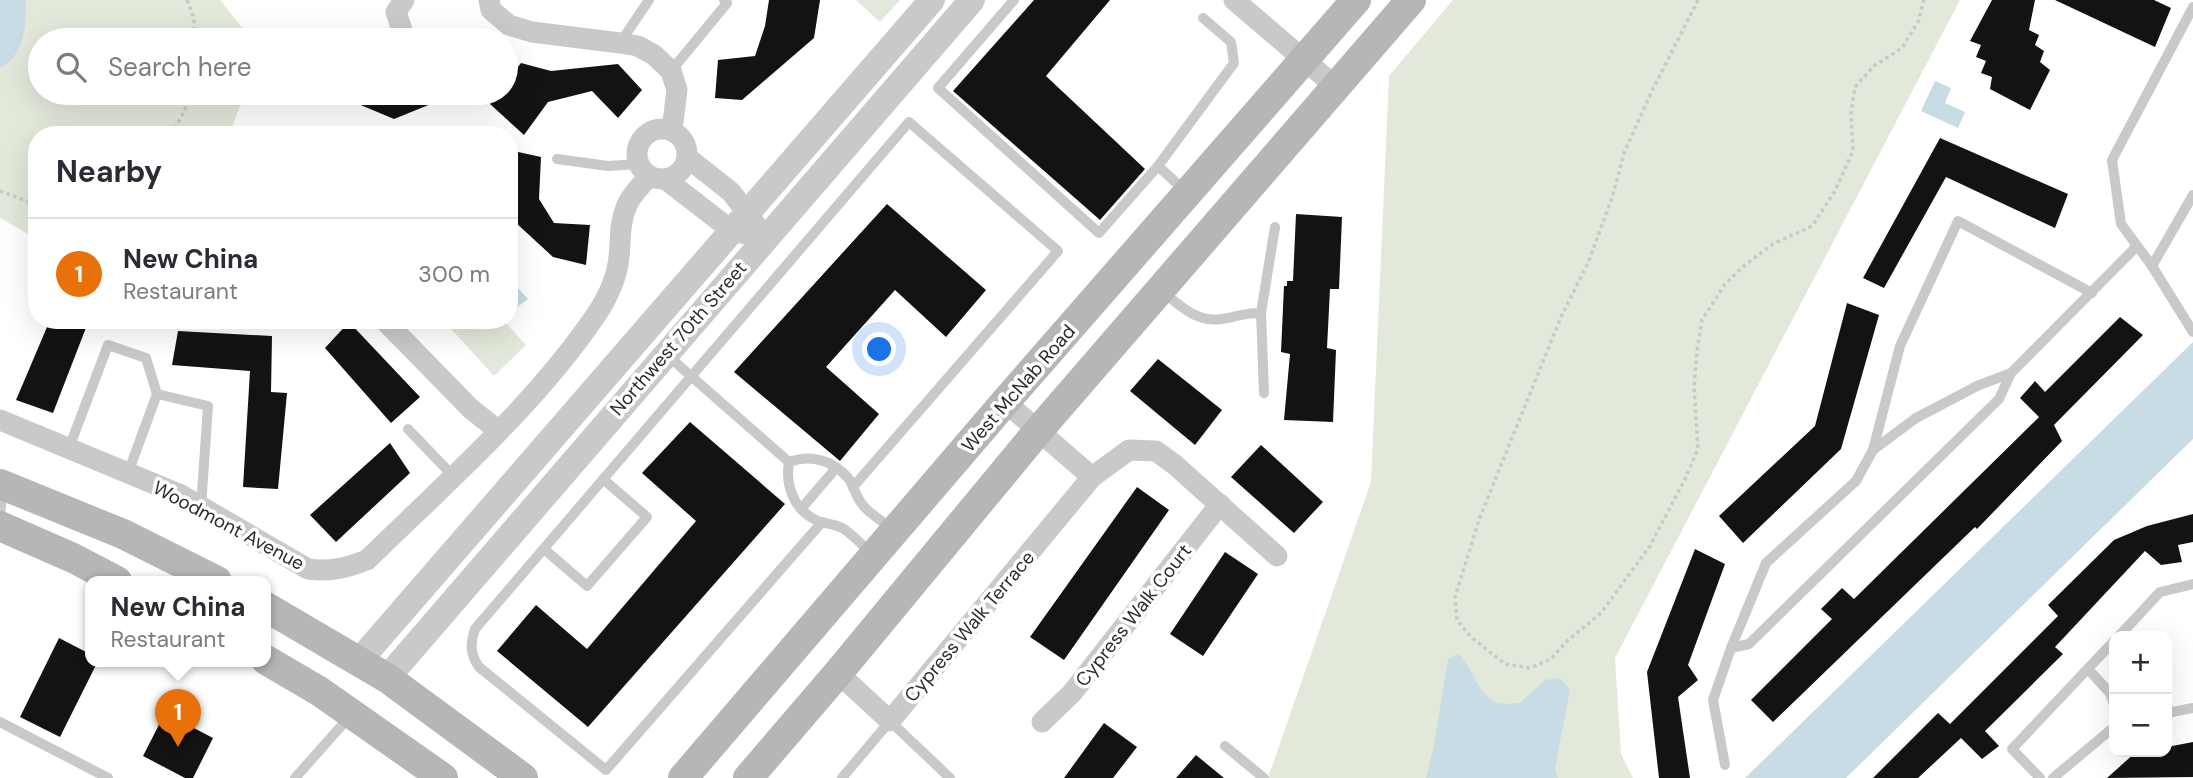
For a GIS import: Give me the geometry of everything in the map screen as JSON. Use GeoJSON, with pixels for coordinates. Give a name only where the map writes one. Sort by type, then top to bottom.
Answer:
{"type":"FeatureCollection","features":[{"type":"Feature","properties":{"kind":"main road","name":"West McNab Road"},"geometry":{"type":"LineString","coordinates":[[683,778],[1005,402],[1356,0]]}},
{"type":"Feature","properties":{"kind":"main road"},"geometry":{"type":"LineString","coordinates":[[748,778],[1038,430],[1411,0]]}},
{"type":"Feature","properties":{"kind":"main road"},"geometry":{"type":"LineString","coordinates":[[1,485],[122,534],[207,576]]}},
{"type":"Feature","properties":{"kind":"main road"},"geometry":{"type":"LineString","coordinates":[[0,526],[107,576]]}},
{"type":"Feature","properties":{"kind":"main road"},"geometry":{"type":"LineString","coordinates":[[271,610],[387,678],[523,778]]}},
{"type":"Feature","properties":{"kind":"main road"},"geometry":{"type":"LineString","coordinates":[[271,663],[319,691],[443,778]]}},
{"type":"Feature","properties":{"kind":"street"},"geometry":{"type":"LineString","coordinates":[[401,28],[396,12],[404,0]]}},
{"type":"Feature","properties":{"kind":"street"},"geometry":{"type":"LineString","coordinates":[[489,0],[491,10],[509,25],[532,32],[620,43],[638,47],[654,55],[671,71],[677,90],[672,130]]}},
{"type":"Feature","properties":{"kind":"street","name":"Northwest 70th Street"},"geometry":{"type":"LineString","coordinates":[[359,661],[932,0]]}},
{"type":"Feature","properties":{"kind":"street","name":"Northwest 70th Street"},"geometry":{"type":"LineString","coordinates":[[387,678],[972,0]]}},
{"type":"Feature","properties":{"kind":"street"},"geometry":{"type":"LineString","coordinates":[[1234,0],[1336,88]]}},
{"type":"Feature","properties":{"kind":"street"},"geometry":{"type":"LineString","coordinates":[[866,75],[889,95]]}},
{"type":"Feature","properties":{"kind":"street"},"geometry":{"type":"LineString","coordinates":[[651,173],[680,172],[688,158],[685,142],[672,130],[655,129],[647,133],[637,148],[651,173],[739,220],[764,239]]}},
{"type":"Feature","properties":{"kind":"street"},"geometry":{"type":"LineString","coordinates":[[688,158],[731,192],[739,220]]}},
{"type":"Feature","properties":{"kind":"street","name":"Woodmont Avenue"},"geometry":{"type":"LineString","coordinates":[[0,419],[181,495],[308,569],[327,571],[347,568],[367,560],[499,430],[567,354],[615,282],[619,231],[627,204],[651,173]]}},
{"type":"Feature","properties":{"kind":"street"},"geometry":{"type":"LineString","coordinates":[[393,329],[471,409],[499,430]]}},
{"type":"Feature","properties":{"kind":"street"},"geometry":{"type":"LineString","coordinates":[[1005,402],[1092,477]]}},
{"type":"Feature","properties":{"kind":"street","name":"Cypress Walk Terrace"},"geometry":{"type":"LineString","coordinates":[[838,673],[890,721],[1092,477],[1129,450],[1156,451],[1277,556]]}},
{"type":"Feature","properties":{"kind":"street"},"geometry":{"type":"LineString","coordinates":[[540,452],[563,472]]}},
{"type":"Feature","properties":{"kind":"street","name":"Cypress Walk Court"},"geometry":{"type":"LineString","coordinates":[[1042,722],[1072,693],[1220,504]]}},
{"type":"Feature","properties":{"kind":"street"},"geometry":{"type":"LineString","coordinates":[[461,543],[485,562]]}},
{"type":"Feature","properties":{"kind":"lane"},"geometry":{"type":"LineString","coordinates":[[620,43],[649,0]]}},
{"type":"Feature","properties":{"kind":"lane"},"geometry":{"type":"LineString","coordinates":[[671,71],[727,3],[724,0]]}},
{"type":"Feature","properties":{"kind":"lane"},"geometry":{"type":"LineString","coordinates":[[1014,0],[938,88],[1099,233],[1158,166],[1234,63],[1231,42],[1203,18]]}},
{"type":"Feature","properties":{"kind":"lane"},"geometry":{"type":"LineString","coordinates":[[2193,8],[2112,160],[2121,223],[2152,266],[2193,332]]}},
{"type":"Feature","properties":{"kind":"lane"},"geometry":{"type":"LineString","coordinates":[[821,522],[606,770],[479,667],[471,652],[475,629],[909,122],[1058,251],[853,486]]}},
{"type":"Feature","properties":{"kind":"lane"},"geometry":{"type":"LineString","coordinates":[[557,159],[651,173]]}},
{"type":"Feature","properties":{"kind":"lane"},"geometry":{"type":"LineString","coordinates":[[1158,166],[1187,193]]}},
{"type":"Feature","properties":{"kind":"lane"},"geometry":{"type":"LineString","coordinates":[[2152,266],[2193,195]]}},
{"type":"Feature","properties":{"kind":"lane"},"geometry":{"type":"LineString","coordinates":[[1725,765],[1713,700],[1766,563],[1856,481],[1873,450],[1900,346],[1958,221],[2092,293]]}},
{"type":"Feature","properties":{"kind":"lane"},"geometry":{"type":"LineString","coordinates":[[1264,393],[1261,313],[1275,227]]}},
{"type":"Feature","properties":{"kind":"lane"},"geometry":{"type":"LineString","coordinates":[[1731,648],[1749,644],[1999,399],[2011,373],[2136,247]]}},
{"type":"Feature","properties":{"kind":"lane"},"geometry":{"type":"LineString","coordinates":[[1160,290],[1204,320],[1261,313]]}},
{"type":"Feature","properties":{"kind":"lane"},"geometry":{"type":"LineString","coordinates":[[69,448],[108,345],[146,358],[157,394],[128,473]]}},
{"type":"Feature","properties":{"kind":"lane"},"geometry":{"type":"LineString","coordinates":[[665,353],[789,462]]}},
{"type":"Feature","properties":{"kind":"lane"},"geometry":{"type":"LineString","coordinates":[[1873,450],[1916,418],[1978,386],[2011,373]]}},
{"type":"Feature","properties":{"kind":"lane"},"geometry":{"type":"LineString","coordinates":[[157,394],[208,405],[201,507]]}},
{"type":"Feature","properties":{"kind":"lane"},"geometry":{"type":"LineString","coordinates":[[408,429],[453,476]]}},
{"type":"Feature","properties":{"kind":"lane"},"geometry":{"type":"LineString","coordinates":[[789,462],[797,459],[821,459],[836,468],[850,480],[862,505],[895,531]]}},
{"type":"Feature","properties":{"kind":"lane"},"geometry":{"type":"LineString","coordinates":[[789,462],[786,477],[801,509],[821,522],[842,527],[873,555]]}},
{"type":"Feature","properties":{"kind":"lane"},"geometry":{"type":"LineString","coordinates":[[801,509],[836,468]]}},
{"type":"Feature","properties":{"kind":"lane"},"geometry":{"type":"LineString","coordinates":[[544,549],[586,586],[647,517],[603,479]]}},
{"type":"Feature","properties":{"kind":"lane"},"geometry":{"type":"LineString","coordinates":[[0,516],[1,485]]}},
{"type":"Feature","properties":{"kind":"lane"},"geometry":{"type":"LineString","coordinates":[[2124,631],[2160,592],[2193,584]]}},
{"type":"Feature","properties":{"kind":"lane"},"geometry":{"type":"LineString","coordinates":[[2040,778],[2012,749],[2109,646]]}},
{"type":"Feature","properties":{"kind":"lane"},"geometry":{"type":"LineString","coordinates":[[2088,669],[2110,694]]}},
{"type":"Feature","properties":{"kind":"lane"},"geometry":{"type":"LineString","coordinates":[[2172,712],[2193,708]]}},
{"type":"Feature","properties":{"kind":"lane"},"geometry":{"type":"LineString","coordinates":[[295,778],[352,713]]}},
{"type":"Feature","properties":{"kind":"lane"},"geometry":{"type":"LineString","coordinates":[[842,778],[890,721],[950,778]]}},
{"type":"Feature","properties":{"kind":"lane"},"geometry":{"type":"LineString","coordinates":[[0,722],[108,778]]}},
{"type":"Feature","properties":{"kind":"lane"},"geometry":{"type":"LineString","coordinates":[[2053,778],[2109,731]]}},
{"type":"Feature","properties":{"kind":"lane"},"geometry":{"type":"LineString","coordinates":[[1225,746],[1264,778]]}},
{"type":"Feature","properties":{"kind":"path"},"geometry":{"type":"LineString","coordinates":[[187,0],[194,19],[194,28]]}},
{"type":"Feature","properties":{"kind":"path"},"geometry":{"type":"LineString","coordinates":[[1698,0],[1623,153],[1612,198],[1588,263],[1561,317],[1480,517],[1455,597],[1457,620],[1471,637],[1505,664],[1530,668],[1552,659],[1566,642],[1601,613],[1650,546],[1698,449],[1694,386],[1696,351],[1703,320],[1725,284],[1745,265],[1773,244],[1812,226],[1835,191],[1853,151],[1852,113],[1855,87],[1874,66],[1902,48],[1918,22],[1924,0]]}},
{"type":"Feature","properties":{"kind":"path"},"geometry":{"type":"LineString","coordinates":[[176,126],[186,105]]}},
{"type":"Feature","properties":{"kind":"path"},"geometry":{"type":"LineString","coordinates":[[0,191],[28,202]]}},
{"type":"Feature","properties":{"kind":"shaded area"},"geometry":{"type":"Polygon","coordinates":[[[0,0],[220,0],[242,28],[28,28],[28,105],[240,105],[232,126],[28,126],[28,234],[0,218],[0,0]]]}},
{"type":"Feature","properties":{"kind":"shaded area"},"geometry":{"type":"Polygon","coordinates":[[[856,0],[900,0],[880,22],[856,0]]]}},
{"type":"Feature","properties":{"kind":"shaded area"},"geometry":{"type":"Polygon","coordinates":[[[1453,0],[1960,0],[1615,658],[1621,754],[1633,778],[1268,778],[1371,482],[1389,76],[1453,0]]]}},
{"type":"Feature","properties":{"kind":"shaded area"},"geometry":{"type":"Polygon","coordinates":[[[451,329],[511,329],[526,345],[494,376],[451,329]]]}},
{"type":"Feature","properties":{"kind":"water"},"geometry":{"type":"Polygon","coordinates":[[[0,0],[26,0],[24,29],[19,47],[15,55],[0,68],[0,0]]]}},
{"type":"Feature","properties":{"kind":"water"},"geometry":{"type":"Polygon","coordinates":[[[1935,81],[1951,88],[1945,103],[1965,112],[1958,128],[1921,111],[1935,81]]]}},
{"type":"Feature","properties":{"kind":"water"},"geometry":{"type":"Polygon","coordinates":[[[518,288],[528,299],[518,306],[518,288]]]}},
{"type":"Feature","properties":{"kind":"water"},"geometry":{"type":"Polygon","coordinates":[[[2193,342],[2193,439],[1846,778],[1745,778],[2193,342]]]}},
{"type":"Feature","properties":{"kind":"water"},"geometry":{"type":"Polygon","coordinates":[[[1458,654],[1485,694],[1497,703],[1520,703],[1545,680],[1560,678],[1570,690],[1555,768],[1558,778],[1426,778],[1448,659],[1458,654]]]}},
{"type":"Feature","properties":{"kind":"building"},"geometry":{"type":"Polygon","coordinates":[[[769,0],[820,0],[814,38],[742,100],[715,98],[718,60],[755,56],[765,26],[769,0]]]}},
{"type":"Feature","properties":{"kind":"building"},"geometry":{"type":"Polygon","coordinates":[[[1034,0],[1110,0],[1046,76],[1145,169],[1100,220],[953,91],[1034,0]]]}},
{"type":"Feature","properties":{"kind":"building"},"geometry":{"type":"Polygon","coordinates":[[[1992,0],[2035,0],[2029,30],[2039,35],[2035,45],[2044,51],[2040,62],[2050,70],[2030,110],[1990,89],[1992,77],[1981,73],[1986,61],[1976,57],[1981,45],[1970,41],[1992,0]]]}},
{"type":"Feature","properties":{"kind":"building"},"geometry":{"type":"Polygon","coordinates":[[[2055,0],[2154,0],[2171,8],[2155,47],[2055,0]]]}},
{"type":"Feature","properties":{"kind":"building"},"geometry":{"type":"Polygon","coordinates":[[[521,63],[551,71],[618,64],[642,90],[618,118],[592,91],[548,102],[524,135],[518,126],[514,126],[491,105],[518,105],[518,67],[521,63]]]}},
{"type":"Feature","properties":{"kind":"building"},"geometry":{"type":"Polygon","coordinates":[[[361,105],[428,105],[394,119],[361,105]]]}},
{"type":"Feature","properties":{"kind":"building"},"geometry":{"type":"Polygon","coordinates":[[[1940,138],[2068,194],[2055,228],[1946,177],[1884,288],[1863,278],[1940,138]]]}},
{"type":"Feature","properties":{"kind":"building"},"geometry":{"type":"Polygon","coordinates":[[[518,152],[541,157],[539,199],[554,223],[590,225],[586,265],[553,257],[518,225],[518,152]]]}},
{"type":"Feature","properties":{"kind":"building"},"geometry":{"type":"Polygon","coordinates":[[[887,204],[986,290],[946,337],[895,290],[826,367],[879,414],[840,461],[734,372],[887,204]]]}},
{"type":"Feature","properties":{"kind":"building"},"geometry":{"type":"Polygon","coordinates":[[[1296,214],[1342,217],[1339,289],[1330,289],[1327,348],[1336,350],[1333,422],[1284,420],[1290,354],[1281,352],[1284,286],[1287,286],[1287,281],[1293,281],[1296,214]]]}},
{"type":"Feature","properties":{"kind":"building"},"geometry":{"type":"Polygon","coordinates":[[[1847,303],[1879,315],[1841,449],[1743,543],[1719,516],[1815,426],[1847,303]]]}},
{"type":"Feature","properties":{"kind":"building"},"geometry":{"type":"Polygon","coordinates":[[[2120,317],[2143,335],[2054,425],[2062,441],[1977,529],[1975,527],[1773,722],[1751,700],[1832,619],[1821,609],[1842,588],[1854,599],[2039,417],[2020,398],[2035,381],[2045,392],[2120,317]]]}},
{"type":"Feature","properties":{"kind":"building"},"geometry":{"type":"Polygon","coordinates":[[[46,329],[86,329],[53,413],[16,400],[46,329]]]}},
{"type":"Feature","properties":{"kind":"building"},"geometry":{"type":"Polygon","coordinates":[[[343,329],[356,329],[420,397],[391,423],[325,348],[343,329]]]}},
{"type":"Feature","properties":{"kind":"building"},"geometry":{"type":"Polygon","coordinates":[[[178,331],[272,336],[271,392],[287,393],[278,489],[243,487],[250,371],[172,365],[178,331]]]}},
{"type":"Feature","properties":{"kind":"building"},"geometry":{"type":"Polygon","coordinates":[[[1158,359],[1222,410],[1195,445],[1130,391],[1158,359]]]}},
{"type":"Feature","properties":{"kind":"building"},"geometry":{"type":"Polygon","coordinates":[[[690,422],[785,504],[588,727],[497,651],[536,605],[587,649],[696,521],[642,473],[690,422]]]}},
{"type":"Feature","properties":{"kind":"building"},"geometry":{"type":"Polygon","coordinates":[[[390,443],[410,473],[336,542],[310,515],[390,443]]]}},
{"type":"Feature","properties":{"kind":"building"},"geometry":{"type":"Polygon","coordinates":[[[1261,445],[1323,502],[1294,533],[1231,477],[1261,445]]]}},
{"type":"Feature","properties":{"kind":"building"},"geometry":{"type":"Polygon","coordinates":[[[1137,487],[1169,510],[1064,660],[1030,637],[1137,487]]]}},
{"type":"Feature","properties":{"kind":"building"},"geometry":{"type":"Polygon","coordinates":[[[2193,514],[2193,542],[2178,545],[2182,562],[2161,565],[2145,551],[2055,647],[2063,654],[1985,731],[1999,746],[1982,759],[1961,738],[1918,778],[1873,778],[1938,713],[1950,724],[2058,616],[2048,605],[2114,540],[2147,526],[2193,514]]]}},
{"type":"Feature","properties":{"kind":"building"},"geometry":{"type":"Polygon","coordinates":[[[1695,549],[1725,564],[1688,665],[1698,680],[1678,697],[1690,778],[1659,778],[1647,672],[1695,549]]]}},
{"type":"Feature","properties":{"kind":"building"},"geometry":{"type":"Polygon","coordinates":[[[1225,552],[1258,574],[1203,656],[1170,634],[1225,552]]]}},
{"type":"Feature","properties":{"kind":"building"},"geometry":{"type":"Polygon","coordinates":[[[59,638],[85,651],[85,667],[95,667],[60,737],[20,717],[59,638]]]}},
{"type":"Feature","properties":{"kind":"building"},"geometry":{"type":"Polygon","coordinates":[[[165,713],[213,738],[193,778],[185,778],[143,756],[165,713]]]}},
{"type":"Feature","properties":{"kind":"building"},"geometry":{"type":"Polygon","coordinates":[[[1104,723],[1137,747],[1113,778],[1064,778],[1104,723]]]}},
{"type":"Feature","properties":{"kind":"building"},"geometry":{"type":"Polygon","coordinates":[[[2193,742],[2193,777],[2107,778],[2130,757],[2172,757],[2172,746],[2193,742]]]}},
{"type":"Feature","properties":{"kind":"building"},"geometry":{"type":"Polygon","coordinates":[[[1196,755],[1224,778],[1176,778],[1196,755]]]}},
{"type":"Feature","properties":{"kind":"place","name":"New China"},"geometry":{"type":"Point","coordinates":[178,747]}}]}
